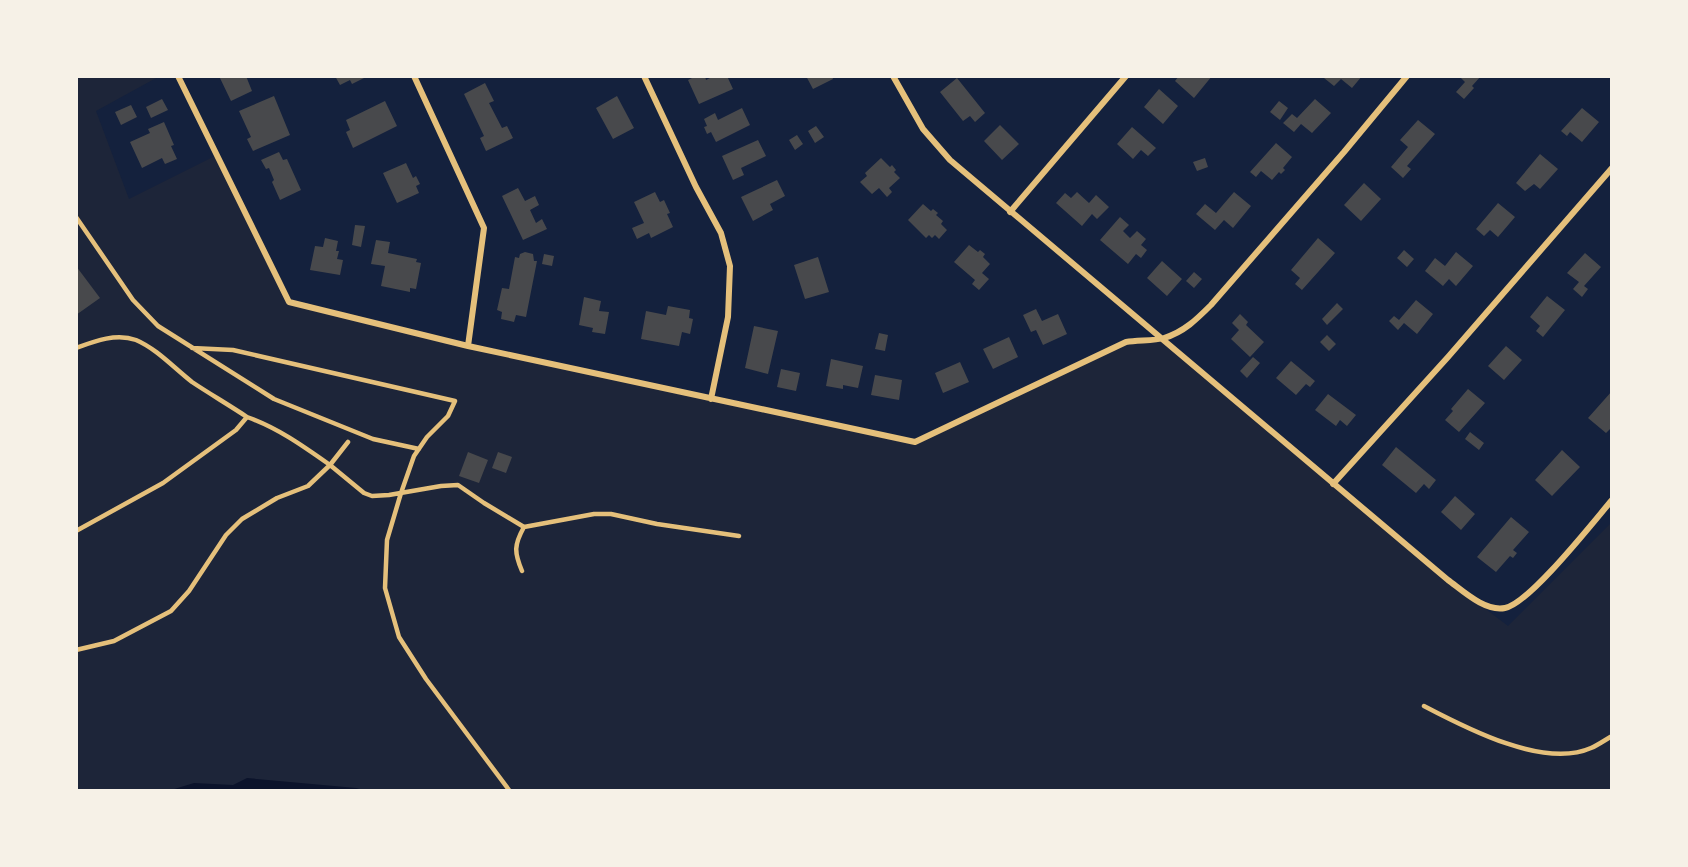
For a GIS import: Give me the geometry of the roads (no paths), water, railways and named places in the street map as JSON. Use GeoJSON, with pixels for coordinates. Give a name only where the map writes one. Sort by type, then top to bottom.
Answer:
{"type":"FeatureCollection","features":[{"type":"Feature","properties":{"kind":"street"},"geometry":{"type":"LineString","coordinates":[[178,76],[289,302],[468,346],[915,442],[1126,342],[1162,339],[1190,326],[1211,305],[1344,152],[1407,76]]}},
{"type":"Feature","properties":{"kind":"street"},"geometry":{"type":"LineString","coordinates":[[414,76],[484,228],[468,346]]}},
{"type":"Feature","properties":{"kind":"street"},"geometry":{"type":"LineString","coordinates":[[644,76],[721,233],[730,266],[728,317],[711,399]]}},
{"type":"Feature","properties":{"kind":"street"},"geometry":{"type":"LineString","coordinates":[[893,76],[923,129],[950,160],[1333,484],[1474,599],[1489,606],[1507,608],[1525,596],[1611,500]]}},
{"type":"Feature","properties":{"kind":"street"},"geometry":{"type":"LineString","coordinates":[[1010,212],[1126,76]]}},
{"type":"Feature","properties":{"kind":"street"},"geometry":{"type":"LineString","coordinates":[[1333,484],[1448,357],[1611,168]]}},
{"type":"Feature","properties":{"kind":"lane"},"geometry":{"type":"LineString","coordinates":[[76,217],[133,300],[158,326],[274,399],[374,439],[419,449]]}},
{"type":"Feature","properties":{"kind":"lane"},"geometry":{"type":"LineString","coordinates":[[76,348],[102,339],[136,340],[193,382],[247,417],[291,437],[364,493],[372,496],[458,485],[524,527],[594,514],[611,514],[657,524],[739,536]]}},
{"type":"Feature","properties":{"kind":"lane"},"geometry":{"type":"LineString","coordinates":[[192,348],[233,350],[455,401],[448,416],[427,437],[414,456],[387,540],[385,588],[399,636],[426,679],[509,790]]}},
{"type":"Feature","properties":{"kind":"lane"},"geometry":{"type":"LineString","coordinates":[[76,531],[163,483],[236,430],[247,417]]}},
{"type":"Feature","properties":{"kind":"lane"},"geometry":{"type":"LineString","coordinates":[[76,650],[114,641],[171,611],[189,591],[226,535],[242,519],[277,498],[308,486],[330,465],[348,441]]}},
{"type":"Feature","properties":{"kind":"lane"},"geometry":{"type":"LineString","coordinates":[[522,571],[516,557],[516,547],[524,527]]}},
{"type":"Feature","properties":{"kind":"lane"},"geometry":{"type":"LineString","coordinates":[[1424,706],[1468,730],[1525,749],[1559,754],[1590,749],[1611,736]]}}]}
